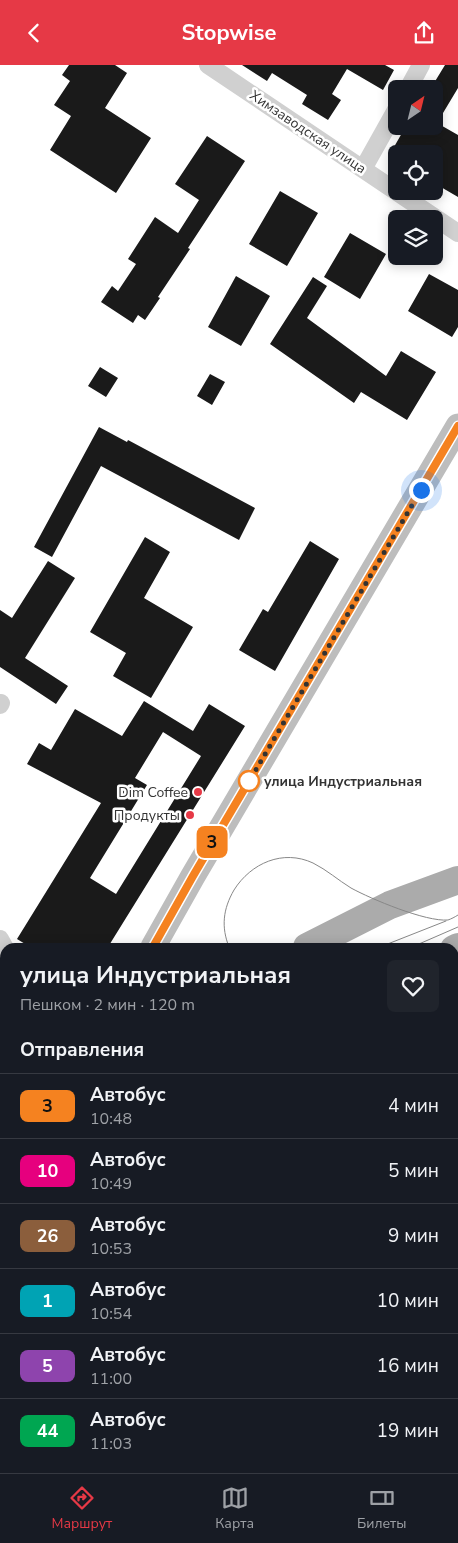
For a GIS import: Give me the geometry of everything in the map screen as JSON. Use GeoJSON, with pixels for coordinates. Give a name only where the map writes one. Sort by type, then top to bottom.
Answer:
{"type":"FeatureCollection","features":[{"type":"Feature","properties":{"kind":"main road"},"geometry":{"type":"LineString","coordinates":[[155,943],[458,426]]}},
{"type":"Feature","properties":{"kind":"main road"},"geometry":{"type":"LineString","coordinates":[[315,943],[390,905],[458,881]]}},
{"type":"Feature","properties":{"kind":"street"},"geometry":{"type":"LineString","coordinates":[[413,80],[422,65]]}},
{"type":"Feature","properties":{"kind":"street","name":"Химзаводская улица"},"geometry":{"type":"LineString","coordinates":[[210,66],[458,233]]}},
{"type":"Feature","properties":{"kind":"street"},"geometry":{"type":"LineString","coordinates":[[363,169],[388,124]]}},
{"type":"Feature","properties":{"kind":"building"},"geometry":{"type":"Polygon","coordinates":[[[69,65],[115,65],[127,73],[105,108],[151,138],[116,193],[50,150],[71,116],[54,105],[70,81],[62,75],[69,65]]]}},
{"type":"Feature","properties":{"kind":"building"},"geometry":{"type":"Polygon","coordinates":[[[242,65],[385,65],[394,70],[383,90],[347,69],[332,94],[341,100],[328,120],[302,104],[307,95],[272,73],[267,81],[242,65]]]}},
{"type":"Feature","properties":{"kind":"building"},"geometry":{"type":"Polygon","coordinates":[[[445,65],[458,65],[458,88],[443,113],[443,80],[436,80],[445,65]]]}},
{"type":"Feature","properties":{"kind":"building"},"geometry":{"type":"Polygon","coordinates":[[[443,126],[458,135],[458,197],[443,188],[443,145],[395,145],[401,135],[443,135],[443,126]]]}},
{"type":"Feature","properties":{"kind":"building"},"geometry":{"type":"Polygon","coordinates":[[[207,136],[245,161],[188,248],[190,249],[145,320],[138,315],[133,323],[101,302],[112,286],[118,291],[136,264],[128,259],[155,217],[178,233],[199,200],[175,184],[207,136]]]}},
{"type":"Feature","properties":{"kind":"building"},"geometry":{"type":"Polygon","coordinates":[[[280,191],[318,213],[287,266],[249,244],[280,191]]]}},
{"type":"Feature","properties":{"kind":"building"},"geometry":{"type":"Polygon","coordinates":[[[350,233],[386,254],[360,299],[324,277],[350,233]]]}},
{"type":"Feature","properties":{"kind":"building"},"geometry":{"type":"Polygon","coordinates":[[[429,274],[458,290],[458,327],[452,337],[408,311],[429,274]]]}},
{"type":"Feature","properties":{"kind":"building"},"geometry":{"type":"Polygon","coordinates":[[[236,276],[270,296],[241,346],[208,327],[236,276]]]}},
{"type":"Feature","properties":{"kind":"building"},"geometry":{"type":"Polygon","coordinates":[[[313,277],[327,286],[307,318],[386,376],[401,351],[436,372],[407,420],[361,392],[354,403],[270,344],[313,277]]]}},
{"type":"Feature","properties":{"kind":"building"},"geometry":{"type":"Polygon","coordinates":[[[100,367],[118,378],[106,397],[88,386],[100,367]]]}},
{"type":"Feature","properties":{"kind":"building"},"geometry":{"type":"Polygon","coordinates":[[[210,374],[225,382],[212,405],[197,396],[210,374]]]}},
{"type":"Feature","properties":{"kind":"building"},"geometry":{"type":"Polygon","coordinates":[[[99,427],[127,442],[128,440],[255,508],[239,540],[101,466],[52,557],[34,547],[99,427]]]}},
{"type":"Feature","properties":{"kind":"building"},"geometry":{"type":"Polygon","coordinates":[[[145,537],[170,552],[144,598],[193,627],[151,698],[113,676],[126,653],[90,632],[145,537]]]}},
{"type":"Feature","properties":{"kind":"building"},"geometry":{"type":"Polygon","coordinates":[[[310,541],[339,559],[275,671],[239,650],[263,609],[268,612],[310,541]]]}},
{"type":"Feature","properties":{"kind":"building"},"geometry":{"type":"Polygon","coordinates":[[[48,561],[75,578],[25,658],[68,686],[56,704],[0,667],[0,610],[12,618],[48,561]]]}},
{"type":"Feature","properties":{"kind":"building"},"geometry":{"type":"Polygon","coordinates":[[[144,701],[193,731],[209,704],[245,726],[110,943],[24,943],[17,939],[101,803],[27,764],[39,743],[51,750],[75,709],[122,736],[144,701]],[[163,732],[135,778],[147,785],[90,878],[116,894],[201,756],[163,732]]]}},
{"type":"Feature","properties":{"kind":"tram line"},"geometry":{"type":"LineString","coordinates":[[227,943],[224,918],[227,904],[234,890],[249,872],[269,861],[279,858],[302,859],[313,863],[360,893],[413,914],[438,920],[448,920],[458,915]]}},
{"type":"Feature","properties":{"kind":"tram line"},"geometry":{"type":"LineString","coordinates":[[390,943],[446,921]]}},
{"type":"Feature","properties":{"kind":"tram line"},"geometry":{"type":"LineString","coordinates":[[421,943],[458,927]]}},
{"type":"Feature","properties":{"kind":"bus line","name":"3"},"geometry":{"type":"LineString","coordinates":[[155,943],[458,426]]}},
{"type":"Feature","properties":{"kind":"place","name":"улица Индустриальная"},"geometry":{"type":"Point","coordinates":[249,781]}},
{"type":"Feature","properties":{"kind":"place","name":"Dim Coffee"},"geometry":{"type":"Point","coordinates":[198,792]}},
{"type":"Feature","properties":{"kind":"place","name":"Продукты"},"geometry":{"type":"Point","coordinates":[190,815]}},
{"type":"Feature","properties":{"kind":"route"},"geometry":{"type":"LineString","coordinates":[[249,781],[248,783],[421,490]]}}]}
